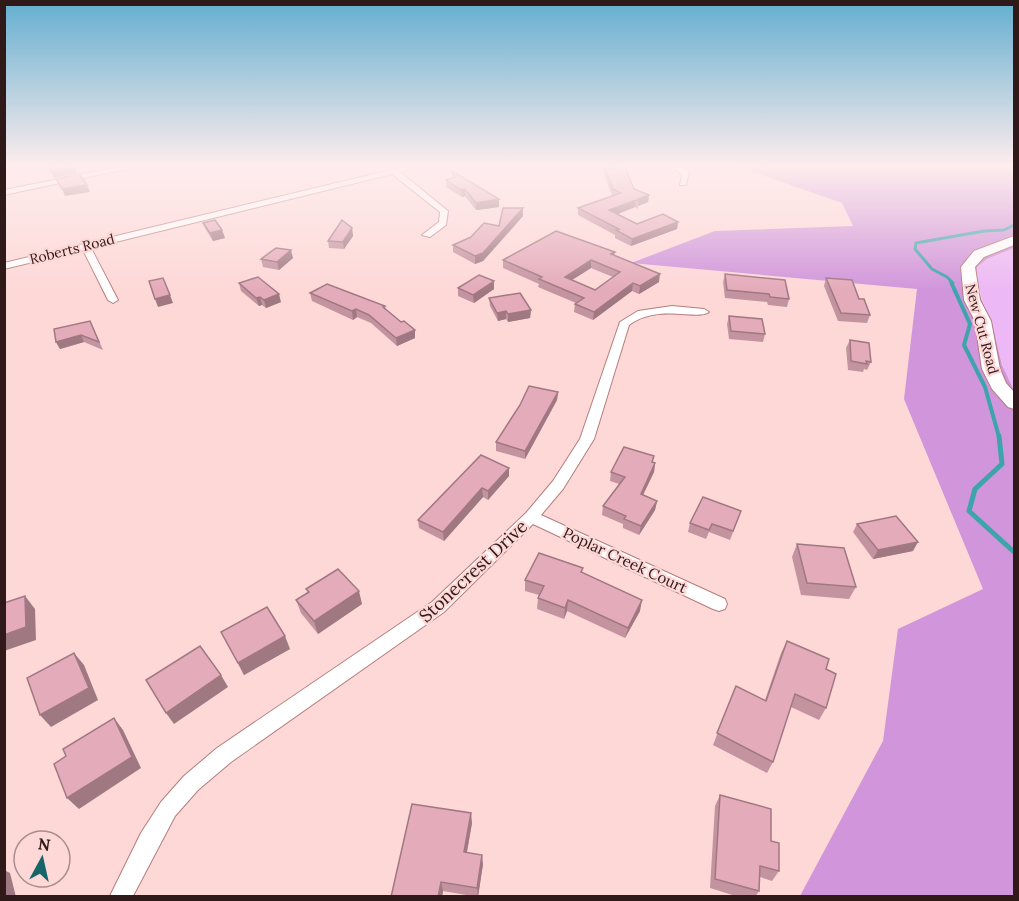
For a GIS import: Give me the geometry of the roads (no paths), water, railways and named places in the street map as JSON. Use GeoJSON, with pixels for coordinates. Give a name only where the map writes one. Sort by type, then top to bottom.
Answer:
{"type":"FeatureCollection","features":[{"type":"Feature","properties":{"kind":"street","name":"Roberts Road"},"geometry":{"type":"LineString","coordinates":[[4,266],[245,207]]}},
{"type":"Feature","properties":{"kind":"street"},"geometry":{"type":"LineString","coordinates":[[427,236],[443,223],[444,211],[439,207]]}},
{"type":"Feature","properties":{"kind":"street","name":"New Cut Road"},"geometry":{"type":"LineString","coordinates":[[1014,240],[980,254],[968,267],[972,300],[983,321],[991,369],[998,385],[1014,404]]}},
{"type":"Feature","properties":{"kind":"street"},"geometry":{"type":"LineString","coordinates":[[86,246],[113,300]]}},
{"type":"Feature","properties":{"kind":"street","name":"Stonecrest Drive"},"geometry":{"type":"LineString","coordinates":[[121,897],[168,809],[191,783],[224,754],[438,607],[531,517],[558,485],[587,439],[624,324],[642,312],[655,310],[704,312]]}},
{"type":"Feature","properties":{"kind":"street","name":"Poplar Creek Court"},"geometry":{"type":"LineString","coordinates":[[531,517],[719,604]]}},
{"type":"Feature","properties":{"kind":"waterway"},"geometry":{"type":"LineString","coordinates":[[953,283],[932,269],[915,249],[916,243],[984,231],[1004,230],[1014,225]]}},
{"type":"Feature","properties":{"kind":"waterway"},"geometry":{"type":"LineString","coordinates":[[951,282],[970,324],[964,345],[985,387],[999,437]]}},
{"type":"Feature","properties":{"kind":"waterway"},"geometry":{"type":"LineString","coordinates":[[999,436],[1002,464],[975,489],[969,511],[1014,552]]}}]}
